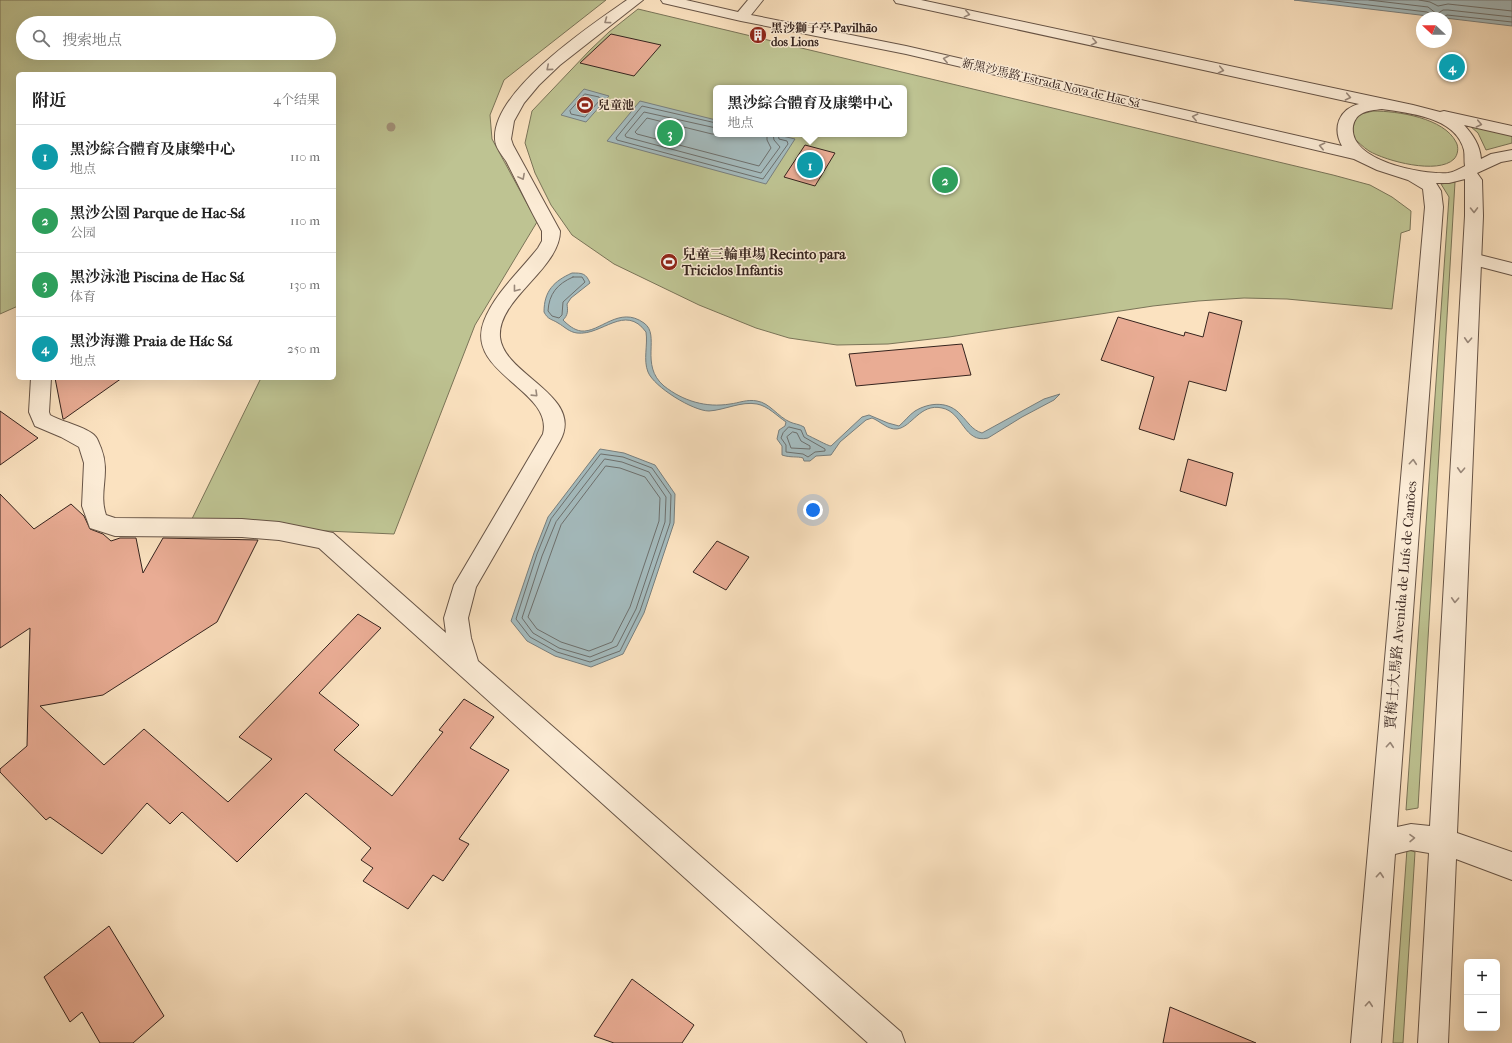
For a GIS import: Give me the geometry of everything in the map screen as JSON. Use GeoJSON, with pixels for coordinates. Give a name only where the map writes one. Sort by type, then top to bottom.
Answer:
{"type":"FeatureCollection","features":[{"type":"Feature","properties":{"kind":"street"},"geometry":{"type":"LineString","coordinates":[[468,667],[459,638],[456,618],[465,586],[553,435],[555,423],[552,412],[545,403],[498,358],[491,341],[492,323],[502,307],[546,251],[551,241],[551,231],[503,140],[505,121],[518,100],[533,82],[578,42],[636,0]]}},
{"type":"Feature","properties":{"kind":"street","name":"新黑沙馬路 Estrada Nova de Hac Sá"},"geometry":{"type":"LineString","coordinates":[[668,0],[741,17],[906,50],[1360,155]]}},
{"type":"Feature","properties":{"kind":"street"},"geometry":{"type":"LineString","coordinates":[[741,17],[755,0]]}},
{"type":"Feature","properties":{"kind":"street"},"geometry":{"type":"LineString","coordinates":[[901,0],[1512,131]]}},
{"type":"Feature","properties":{"kind":"street"},"geometry":{"type":"LineString","coordinates":[[1382,104],[1365,107],[1352,112],[1343,131],[1348,143],[1360,155],[1381,166],[1416,177],[1455,177],[1497,158],[1512,155]]}},
{"type":"Feature","properties":{"kind":"street"},"geometry":{"type":"LineString","coordinates":[[1427,112],[1454,125],[1465,136],[1471,146],[1474,156],[1471,170],[1474,180],[1474,216],[1433,1043]]}},
{"type":"Feature","properties":{"kind":"street","name":"賈梅士大馬路 Avenida de Luís de Camões"},"geometry":{"type":"LineString","coordinates":[[1366,1043],[1434,207],[1432,190],[1427,182],[1416,177]]}},
{"type":"Feature","properties":{"kind":"street"},"geometry":{"type":"LineString","coordinates":[[41,380],[39,412],[42,420],[88,442],[95,461],[91,498],[92,512],[98,522],[115,527],[242,528],[272,530],[325,540],[890,1043]]}},
{"type":"Feature","properties":{"kind":"street"},"geometry":{"type":"LineString","coordinates":[[1382,844],[1411,837],[1443,841],[1512,866]]}},
{"type":"Feature","properties":{"kind":"lane"},"geometry":{"type":"LineString","coordinates":[[1472,259],[1512,269]]}},
{"type":"Feature","properties":{"kind":"green space"},"geometry":{"type":"Polygon","coordinates":[[[0,0],[606,0],[504,80],[490,115],[492,139],[537,222],[475,325],[394,534],[189,525],[260,380],[336,380],[336,72],[16,72],[16,307],[0,314],[0,0]]]}},
{"type":"Feature","properties":{"kind":"green space"},"geometry":{"type":"Polygon","coordinates":[[[638,9],[1370,185],[1392,197],[1411,211],[1410,230],[1401,233],[1392,309],[1287,299],[1244,298],[1198,301],[1153,306],[949,337],[888,344],[837,345],[789,338],[756,328],[699,305],[614,264],[572,235],[551,205],[535,173],[525,143],[532,111],[609,32],[638,9]]]}},
{"type":"Feature","properties":{"kind":"green space"},"geometry":{"type":"Polygon","coordinates":[[[1373,111],[1407,114],[1441,127],[1450,134],[1458,146],[1458,151],[1454,159],[1446,164],[1436,166],[1412,165],[1387,159],[1369,151],[1353,137],[1353,119],[1361,114],[1373,111]]]}},
{"type":"Feature","properties":{"kind":"green space"},"geometry":{"type":"Polygon","coordinates":[[[1470,126],[1512,135],[1512,143],[1486,150],[1478,133],[1470,126]]]}},
{"type":"Feature","properties":{"kind":"green space"},"geometry":{"type":"Polygon","coordinates":[[[1455,182],[1418,808],[1406,810],[1449,197],[1441,184],[1455,182]]]}},
{"type":"Feature","properties":{"kind":"green space"},"geometry":{"type":"Polygon","coordinates":[[[1407,849],[1415,852],[1403,1043],[1393,1043],[1407,849]]]}},
{"type":"Feature","properties":{"kind":"water"},"geometry":{"type":"Polygon","coordinates":[[[1294,0],[1512,0],[1512,26],[1452,19],[1452,12],[1416,12],[1416,15],[1294,0]]]}},
{"type":"Feature","properties":{"kind":"water","name":"兒童池"},"geometry":{"type":"Polygon","coordinates":[[[584,89],[609,96],[586,122],[561,115],[584,89]]]}},
{"type":"Feature","properties":{"kind":"water"},"geometry":{"type":"Polygon","coordinates":[[[640,101],[713,119],[713,137],[787,137],[795,139],[766,184],[607,141],[640,101]]]}},
{"type":"Feature","properties":{"kind":"water"},"geometry":{"type":"Polygon","coordinates":[[[572,273],[583,274],[587,277],[590,283],[571,298],[567,304],[567,313],[563,320],[571,327],[581,331],[595,328],[618,318],[635,318],[649,328],[651,335],[651,360],[653,369],[657,378],[671,391],[679,396],[695,402],[712,405],[733,404],[750,400],[762,402],[786,420],[804,427],[807,435],[829,446],[831,446],[862,417],[869,415],[899,426],[921,408],[939,404],[956,410],[973,428],[982,433],[1044,399],[1060,394],[1054,400],[1022,417],[988,438],[980,439],[974,436],[968,432],[955,415],[942,408],[934,407],[928,409],[907,424],[897,429],[887,427],[872,418],[866,420],[840,442],[831,455],[816,456],[810,461],[804,461],[803,458],[782,455],[782,446],[777,439],[779,430],[785,426],[786,422],[765,407],[751,403],[709,411],[702,410],[684,403],[666,391],[652,378],[648,372],[646,363],[646,332],[638,324],[630,320],[622,320],[586,333],[577,333],[549,318],[544,312],[544,305],[548,293],[555,283],[572,273]]]}},
{"type":"Feature","properties":{"kind":"water"},"geometry":{"type":"Polygon","coordinates":[[[600,449],[624,453],[655,465],[675,494],[674,523],[644,613],[623,654],[591,667],[555,656],[527,641],[511,621],[548,517],[600,449]]]}},
{"type":"Feature","properties":{"kind":"building"},"geometry":{"type":"Polygon","coordinates":[[[611,34],[661,45],[634,76],[580,63],[611,34]]]}},
{"type":"Feature","properties":{"kind":"building"},"geometry":{"type":"Polygon","coordinates":[[[805,145],[835,153],[815,186],[784,177],[805,145]]]}},
{"type":"Feature","properties":{"kind":"building"},"geometry":{"type":"Polygon","coordinates":[[[1209,312],[1242,321],[1226,391],[1189,381],[1174,440],[1139,429],[1154,377],[1101,360],[1118,317],[1184,336],[1185,332],[1203,337],[1209,312]]]}},
{"type":"Feature","properties":{"kind":"building"},"geometry":{"type":"Polygon","coordinates":[[[962,344],[971,375],[856,386],[849,354],[962,344]]]}},
{"type":"Feature","properties":{"kind":"building"},"geometry":{"type":"Polygon","coordinates":[[[55,380],[119,380],[64,419],[55,380]]]}},
{"type":"Feature","properties":{"kind":"building"},"geometry":{"type":"Polygon","coordinates":[[[0,411],[38,438],[0,465],[0,411]]]}},
{"type":"Feature","properties":{"kind":"building"},"geometry":{"type":"Polygon","coordinates":[[[1188,459],[1233,473],[1226,506],[1180,491],[1188,459]]]}},
{"type":"Feature","properties":{"kind":"building"},"geometry":{"type":"Polygon","coordinates":[[[0,494],[34,529],[71,504],[84,516],[90,529],[103,534],[111,541],[120,538],[136,538],[143,573],[163,538],[258,540],[217,622],[103,695],[40,706],[104,765],[144,729],[228,802],[272,759],[239,737],[358,614],[381,628],[319,693],[359,725],[334,750],[392,796],[443,732],[439,730],[464,699],[494,717],[470,748],[509,770],[459,839],[469,844],[443,881],[433,875],[408,909],[363,881],[373,868],[361,860],[371,848],[306,793],[237,862],[182,812],[170,824],[147,803],[102,854],[50,817],[46,820],[0,772],[0,769],[27,746],[30,628],[0,648],[0,494]]]}},
{"type":"Feature","properties":{"kind":"building"},"geometry":{"type":"Polygon","coordinates":[[[717,541],[749,557],[726,590],[693,572],[717,541]]]}},
{"type":"Feature","properties":{"kind":"building"},"geometry":{"type":"Polygon","coordinates":[[[109,926],[164,1016],[133,1043],[100,1043],[82,1012],[70,1022],[44,977],[109,926]]]}},
{"type":"Feature","properties":{"kind":"building"},"geometry":{"type":"Polygon","coordinates":[[[632,979],[694,1025],[682,1043],[614,1043],[594,1036],[632,979]]]}},
{"type":"Feature","properties":{"kind":"building"},"geometry":{"type":"Polygon","coordinates":[[[1170,1007],[1256,1043],[1163,1043],[1170,1007]]]}},
{"type":"Feature","properties":{"kind":"place","name":"黑沙獅子亭 Pavilhão dos Lions"},"geometry":{"type":"Point","coordinates":[758,35]}},
{"type":"Feature","properties":{"kind":"place","name":"黑沙海灘 Praia de Hác Sá"},"geometry":{"type":"Point","coordinates":[1452,67]}},
{"type":"Feature","properties":{"kind":"place","name":"兒童池"},"geometry":{"type":"Point","coordinates":[585,105]}},
{"type":"Feature","properties":{"kind":"place","name":"黑沙泳池 Piscina de Hac Sá"},"geometry":{"type":"Point","coordinates":[670,133]}},
{"type":"Feature","properties":{"kind":"place","name":"黑沙綜合體育及康樂中心"},"geometry":{"type":"Point","coordinates":[810,165]}},
{"type":"Feature","properties":{"kind":"place","name":"黑沙公園 Parque de Hac-Sá"},"geometry":{"type":"Point","coordinates":[945,180]}},
{"type":"Feature","properties":{"kind":"place","name":"兒童三輪車場 Recinto para Triciclos Infantis"},"geometry":{"type":"Point","coordinates":[669,262]}}]}
